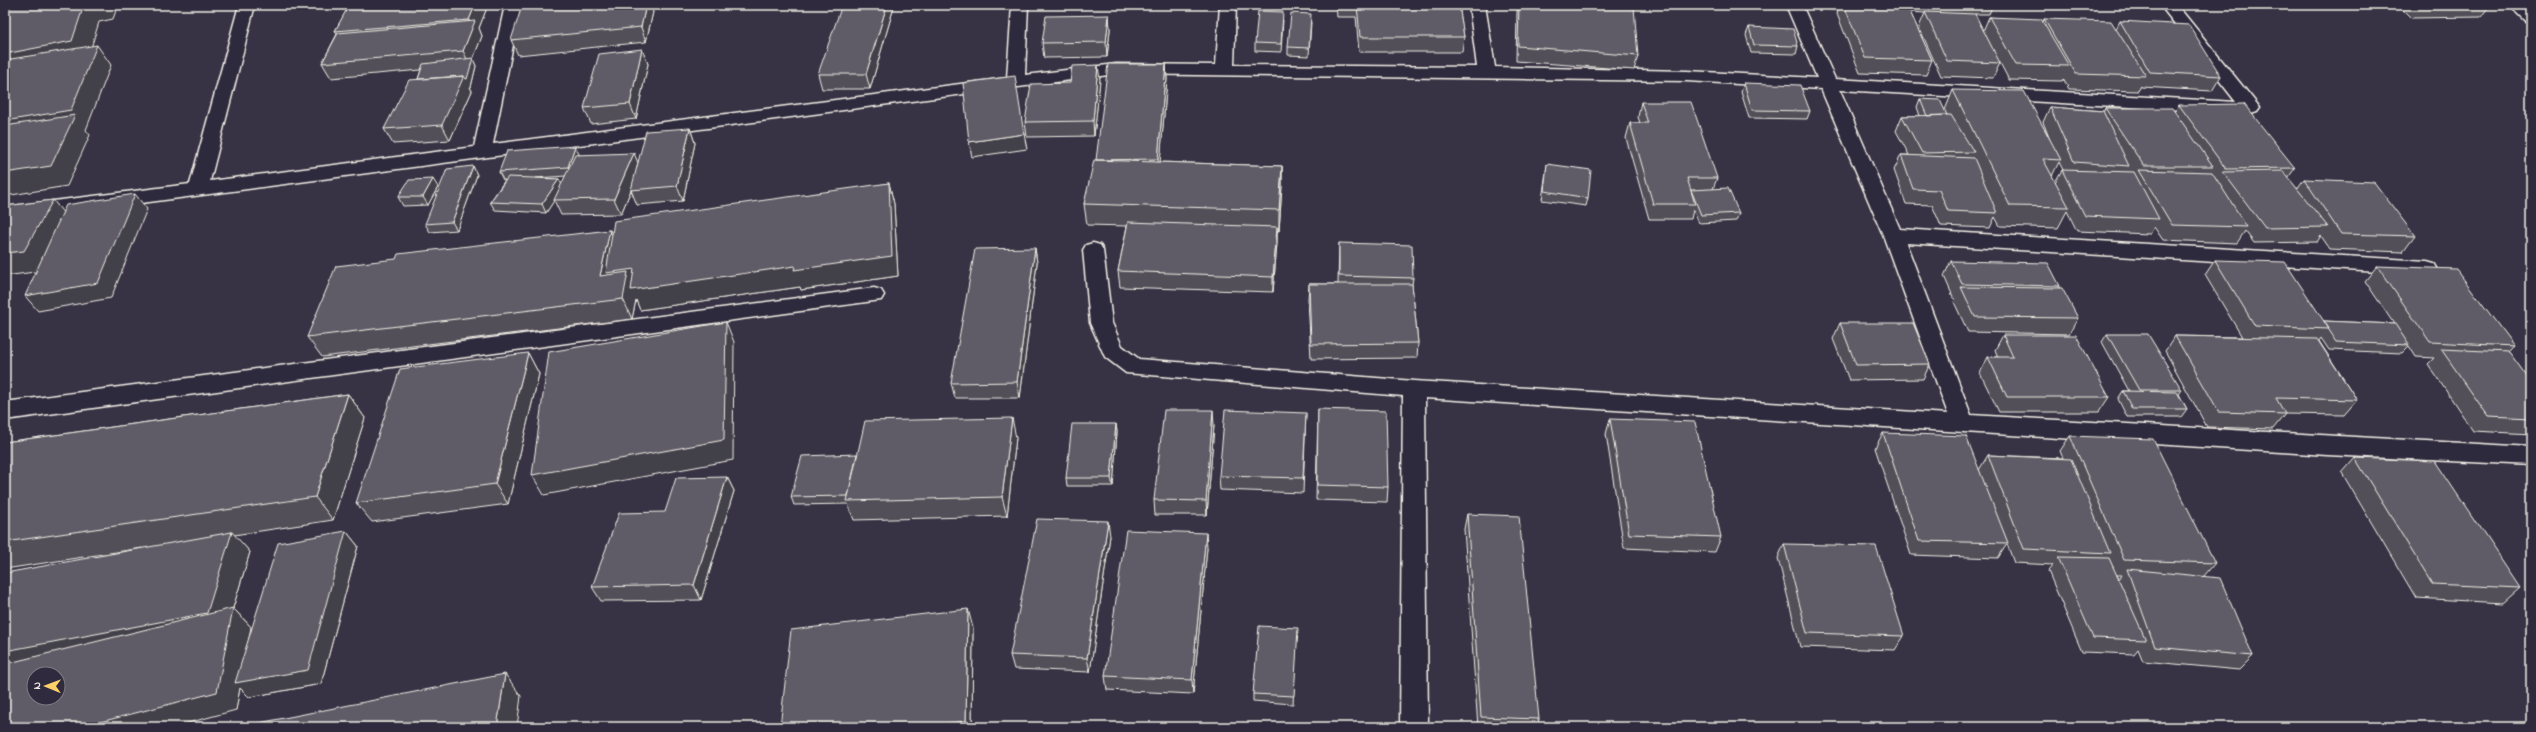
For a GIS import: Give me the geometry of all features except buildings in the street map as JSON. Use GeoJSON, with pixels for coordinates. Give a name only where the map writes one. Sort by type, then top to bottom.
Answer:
{"type":"FeatureCollection","features":[{"type":"Feature","properties":{"kind":"street"},"geometry":{"type":"LineString","coordinates":[[198,189],[247,5]]}},
{"type":"Feature","properties":{"kind":"street"},"geometry":{"type":"LineString","coordinates":[[482,152],[513,5]]}},
{"type":"Feature","properties":{"kind":"street"},"geometry":{"type":"LineString","coordinates":[[1016,81],[1020,5]]}},
{"type":"Feature","properties":{"kind":"street"},"geometry":{"type":"LineString","coordinates":[[1225,70],[1228,5]]}},
{"type":"Feature","properties":{"kind":"street"},"geometry":{"type":"LineString","coordinates":[[1477,5],[1487,72]]}},
{"type":"Feature","properties":{"kind":"street"},"geometry":{"type":"LineString","coordinates":[[1794,5],[1893,234],[1962,422]]}},
{"type":"Feature","properties":{"kind":"street"},"geometry":{"type":"LineString","coordinates":[[5,214],[1116,69],[1487,72],[1687,76],[2251,108],[2168,5]]}},
{"type":"Feature","properties":{"kind":"street"},"geometry":{"type":"LineString","coordinates":[[2517,5],[2531,17]]}},
{"type":"Feature","properties":{"kind":"street"},"geometry":{"type":"LineString","coordinates":[[1893,234],[2427,268]]}},
{"type":"Feature","properties":{"kind":"street"},"geometry":{"type":"LineString","coordinates":[[1093,250],[1101,323],[1113,351],[1134,367],[1414,390],[1962,422],[2327,446],[2531,456]]}},
{"type":"Feature","properties":{"kind":"street"},"geometry":{"type":"LineString","coordinates":[[5,411],[874,295]]}},
{"type":"Feature","properties":{"kind":"street"},"geometry":{"type":"LineString","coordinates":[[1414,390],[1414,727]]}}]}
